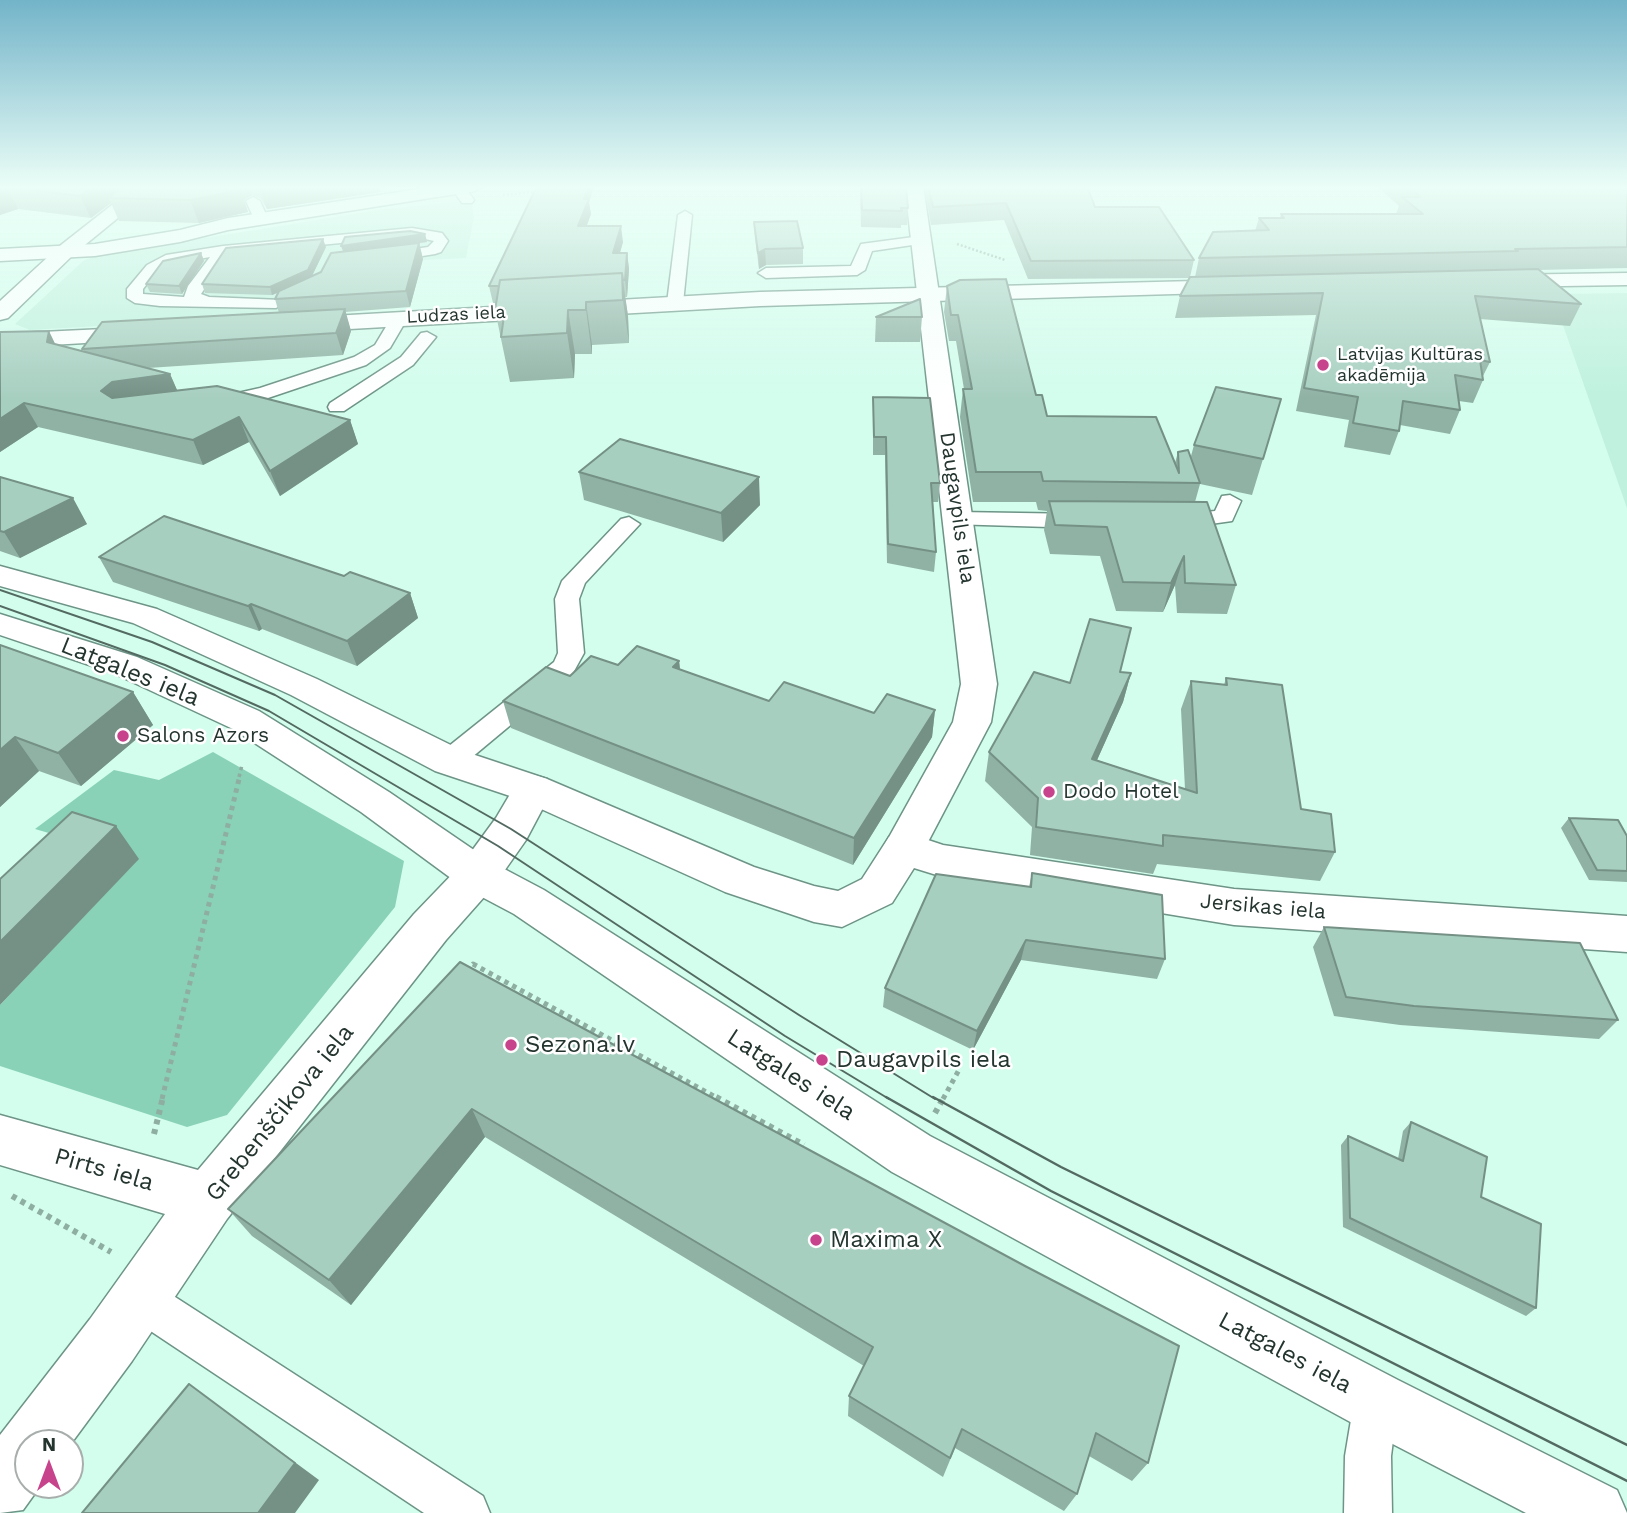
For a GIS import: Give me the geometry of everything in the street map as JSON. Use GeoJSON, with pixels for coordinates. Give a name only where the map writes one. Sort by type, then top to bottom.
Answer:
{"type":"FeatureCollection","features":[{"type":"Feature","properties":{"kind":"street"},"geometry":{"type":"LineString","coordinates":[[0,313],[60,257]]}},
{"type":"Feature","properties":{"kind":"street","name":"Daugavpils iela"},"geometry":{"type":"LineString","coordinates":[[533,789],[764,890],[842,909],[877,891],[904,848],[972,722],[979,684],[922,257]]}},
{"type":"Feature","properties":{"kind":"street"},"geometry":{"type":"LineString","coordinates":[[1478,282],[1627,279]]}},
{"type":"Feature","properties":{"kind":"street","name":"Ludzas iela"},"geometry":{"type":"LineString","coordinates":[[277,311],[400,319],[675,303],[1263,286]]}},
{"type":"Feature","properties":{"kind":"street"},"geometry":{"type":"LineString","coordinates":[[0,341],[169,332]]}},
{"type":"Feature","properties":{"kind":"street"},"geometry":{"type":"LineString","coordinates":[[0,576],[145,616],[304,687],[449,761],[533,789]]}},
{"type":"Feature","properties":{"kind":"street","name":"Latgales iela"},"geometry":{"type":"LineString","coordinates":[[0,624],[125,665],[246,720],[375,802],[478,875],[529,902],[911,1154],[1376,1402],[1594,1513]]}},
{"type":"Feature","properties":{"kind":"street","name":"Grebenščikova iela"},"geometry":{"type":"LineString","coordinates":[[43,1429],[208,1200],[430,927],[478,875],[511,829],[533,789]]}},
{"type":"Feature","properties":{"kind":"street","name":"Jersikas iela"},"geometry":{"type":"LineString","coordinates":[[904,848],[943,861],[1234,907],[1627,934]]}},
{"type":"Feature","properties":{"kind":"street","name":"Pirts iela"},"geometry":{"type":"LineString","coordinates":[[0,1140],[208,1200]]}},
{"type":"Feature","properties":{"kind":"street"},"geometry":{"type":"LineString","coordinates":[[0,1487],[14,1468]]}},
{"type":"Feature","properties":{"kind":"lane"},"geometry":{"type":"LineString","coordinates":[[185,257],[166,260],[152,268],[135,289],[135,298],[203,300],[277,311]]}},
{"type":"Feature","properties":{"kind":"lane"},"geometry":{"type":"LineString","coordinates":[[203,300],[192,296],[196,286],[218,257]]}},
{"type":"Feature","properties":{"kind":"lane"},"geometry":{"type":"LineString","coordinates":[[367,259],[386,257]]}},
{"type":"Feature","properties":{"kind":"lane"},"geometry":{"type":"LineString","coordinates":[[675,303],[680,257]]}},
{"type":"Feature","properties":{"kind":"lane"},"geometry":{"type":"LineString","coordinates":[[766,273],[857,270],[862,257]]}},
{"type":"Feature","properties":{"kind":"lane"},"geometry":{"type":"LineString","coordinates":[[194,406],[265,393],[360,361],[381,348],[400,319]]}},
{"type":"Feature","properties":{"kind":"lane"},"geometry":{"type":"LineString","coordinates":[[337,407],[390,373],[419,350],[427,337]]}},
{"type":"Feature","properties":{"kind":"lane"},"geometry":{"type":"LineString","coordinates":[[360,361],[390,373]]}},
{"type":"Feature","properties":{"kind":"lane"},"geometry":{"type":"LineString","coordinates":[[1151,522],[1193,522],[1224,516],[1230,501]]}},
{"type":"Feature","properties":{"kind":"lane"},"geometry":{"type":"LineString","coordinates":[[958,519],[1110,522]]}},
{"type":"Feature","properties":{"kind":"lane"},"geometry":{"type":"LineString","coordinates":[[449,761],[564,667],[571,653],[567,599],[574,581],[629,524]]}},
{"type":"Feature","properties":{"kind":"lane"},"geometry":{"type":"LineString","coordinates":[[140,1298],[441,1507]]}},
{"type":"Feature","properties":{"kind":"lane"},"geometry":{"type":"LineString","coordinates":[[1368,1513],[1368,1455],[1376,1402]]}},
{"type":"Feature","properties":{"kind":"path"},"geometry":{"type":"LineString","coordinates":[[991,257],[1013,263]]}},
{"type":"Feature","properties":{"kind":"path"},"geometry":{"type":"LineString","coordinates":[[130,1177],[152,1141],[244,755]]}},
{"type":"Feature","properties":{"kind":"path"},"geometry":{"type":"LineString","coordinates":[[473,964],[755,1121],[811,1148]]}},
{"type":"Feature","properties":{"kind":"path"},"geometry":{"type":"LineString","coordinates":[[556,1024],[564,1014]]}},
{"type":"Feature","properties":{"kind":"shaded area"},"geometry":{"type":"Polygon","coordinates":[[[93,257],[466,257],[360,263],[344,312],[30,330],[15,324],[83,261],[93,257]]]}},
{"type":"Feature","properties":{"kind":"shaded area"},"geometry":{"type":"Polygon","coordinates":[[[1627,293],[1627,508],[1552,294],[1627,293]]]}},
{"type":"Feature","properties":{"kind":"shaded area"},"geometry":{"type":"Polygon","coordinates":[[[213,752],[404,861],[395,907],[227,1115],[187,1127],[0,1066],[0,1005],[138,859],[35,829],[114,770],[159,780],[213,752]]]}},
{"type":"Feature","properties":{"kind":"building"},"geometry":{"type":"Polygon","coordinates":[[[199,257],[179,286],[146,284],[163,261],[199,257]]]}},
{"type":"Feature","properties":{"kind":"building"},"geometry":{"type":"Polygon","coordinates":[[[220,257],[314,257],[308,270],[270,287],[202,284],[220,257]]]}},
{"type":"Feature","properties":{"kind":"building"},"geometry":{"type":"Polygon","coordinates":[[[329,257],[415,257],[406,291],[275,299],[279,291],[321,272],[329,257]]]}},
{"type":"Feature","properties":{"kind":"building"},"geometry":{"type":"Polygon","coordinates":[[[503,257],[627,257],[625,280],[622,273],[500,280],[499,286],[489,286],[503,257]]]}},
{"type":"Feature","properties":{"kind":"building"},"geometry":{"type":"Polygon","coordinates":[[[1029,257],[1192,257],[1194,260],[1031,261],[1029,257]]]}},
{"type":"Feature","properties":{"kind":"building"},"geometry":{"type":"Polygon","coordinates":[[[1200,257],[1262,257],[1199,258],[1200,257]]]}},
{"type":"Feature","properties":{"kind":"building"},"geometry":{"type":"Polygon","coordinates":[[[1538,269],[1581,304],[1475,296],[1490,362],[1480,360],[1483,380],[1455,375],[1460,410],[1403,401],[1399,431],[1353,423],[1358,397],[1304,388],[1323,293],[1180,296],[1190,277],[1538,269]]]}},
{"type":"Feature","properties":{"kind":"building"},"geometry":{"type":"Polygon","coordinates":[[[622,273],[623,300],[586,302],[586,310],[568,310],[567,333],[501,337],[505,309],[495,310],[500,280],[622,273]]]}},
{"type":"Feature","properties":{"kind":"building"},"geometry":{"type":"Polygon","coordinates":[[[1006,279],[1036,395],[1042,395],[1047,416],[1156,417],[1179,473],[1178,452],[1188,450],[1200,483],[1043,481],[1041,472],[976,472],[963,389],[972,389],[958,315],[951,315],[947,286],[960,280],[1006,279]]]}},
{"type":"Feature","properties":{"kind":"building"},"geometry":{"type":"Polygon","coordinates":[[[920,299],[922,317],[876,317],[920,299]]]}},
{"type":"Feature","properties":{"kind":"building"},"geometry":{"type":"Polygon","coordinates":[[[345,309],[336,333],[82,349],[102,322],[345,309]]]}},
{"type":"Feature","properties":{"kind":"building"},"geometry":{"type":"Polygon","coordinates":[[[49,331],[47,342],[170,374],[112,382],[101,391],[112,398],[217,386],[350,420],[270,471],[239,417],[193,440],[24,403],[0,419],[0,332],[49,331]]]}},
{"type":"Feature","properties":{"kind":"building"},"geometry":{"type":"Polygon","coordinates":[[[1216,387],[1281,399],[1263,459],[1194,445],[1216,387]]]}},
{"type":"Feature","properties":{"kind":"building"},"geometry":{"type":"Polygon","coordinates":[[[873,397],[930,398],[940,483],[931,483],[936,552],[888,544],[886,437],[874,437],[873,397]]]}},
{"type":"Feature","properties":{"kind":"building"},"geometry":{"type":"Polygon","coordinates":[[[620,439],[759,477],[721,513],[579,472],[620,439]]]}},
{"type":"Feature","properties":{"kind":"building"},"geometry":{"type":"Polygon","coordinates":[[[0,477],[73,498],[4,532],[0,531],[0,477]]]}},
{"type":"Feature","properties":{"kind":"building"},"geometry":{"type":"Polygon","coordinates":[[[1049,501],[1207,502],[1236,585],[1185,583],[1184,556],[1171,583],[1123,582],[1107,527],[1055,525],[1049,501]]]}},
{"type":"Feature","properties":{"kind":"building"},"geometry":{"type":"Polygon","coordinates":[[[164,516],[344,576],[350,572],[410,593],[347,641],[251,604],[248,606],[99,557],[164,516]]]}},
{"type":"Feature","properties":{"kind":"building","name":"Dodo Hotel"},"geometry":{"type":"Polygon","coordinates":[[[1090,619],[1131,628],[1120,672],[1131,673],[1092,759],[1197,793],[1191,681],[1227,685],[1226,678],[1282,685],[1301,809],[1331,814],[1335,852],[1163,835],[1163,846],[1036,827],[1038,798],[989,752],[1034,672],[1070,683],[1090,619]]]}},
{"type":"Feature","properties":{"kind":"building"},"geometry":{"type":"Polygon","coordinates":[[[0,645],[133,692],[58,753],[15,737],[0,750],[0,645]]]}},
{"type":"Feature","properties":{"kind":"building"},"geometry":{"type":"Polygon","coordinates":[[[637,646],[679,661],[673,667],[769,701],[784,682],[874,713],[887,694],[935,710],[854,838],[503,701],[546,667],[570,676],[591,656],[618,665],[637,646]]]}},
{"type":"Feature","properties":{"kind":"building"},"geometry":{"type":"Polygon","coordinates":[[[72,812],[116,826],[0,942],[0,879],[72,812]]]}},
{"type":"Feature","properties":{"kind":"building"},"geometry":{"type":"Polygon","coordinates":[[[1569,818],[1618,820],[1627,836],[1627,871],[1597,870],[1569,818]]]}},
{"type":"Feature","properties":{"kind":"building"},"geometry":{"type":"Polygon","coordinates":[[[1032,873],[1162,895],[1165,959],[1026,940],[977,1031],[885,988],[936,874],[1031,887],[1032,873]]]}},
{"type":"Feature","properties":{"kind":"building"},"geometry":{"type":"Polygon","coordinates":[[[1324,927],[1580,943],[1618,1020],[1414,1006],[1346,997],[1324,927]]]}},
{"type":"Feature","properties":{"kind":"building"},"geometry":{"type":"Polygon","coordinates":[[[460,962],[1179,1346],[1148,1463],[1096,1433],[1077,1494],[962,1429],[950,1458],[849,1396],[873,1347],[472,1109],[329,1280],[228,1209],[460,962]]]}},
{"type":"Feature","properties":{"kind":"building"},"geometry":{"type":"Polygon","coordinates":[[[1411,1122],[1487,1157],[1481,1197],[1541,1224],[1536,1308],[1350,1218],[1348,1136],[1403,1161],[1411,1122]]]}},
{"type":"Feature","properties":{"kind":"building"},"geometry":{"type":"Polygon","coordinates":[[[189,1384],[295,1463],[258,1513],[82,1513],[189,1384]]]}},
{"type":"Feature","properties":{"kind":"tram line"},"geometry":{"type":"LineString","coordinates":[[0,590],[152,642],[275,695],[511,829],[799,1015],[935,1099]]}},
{"type":"Feature","properties":{"kind":"tram line"},"geometry":{"type":"LineString","coordinates":[[0,606],[165,665],[269,711],[498,846],[785,1036],[889,1099]]}},
{"type":"Feature","properties":{"kind":"tram line"},"geometry":{"type":"LineString","coordinates":[[886,1097],[1051,1191],[1627,1481]]}},
{"type":"Feature","properties":{"kind":"tram line"},"geometry":{"type":"LineString","coordinates":[[933,1097],[1061,1167],[1627,1445]]}},
{"type":"Feature","properties":{"kind":"place","name":"Latvijas Kultūras akadēmija"},"geometry":{"type":"Point","coordinates":[1323,365]}},
{"type":"Feature","properties":{"kind":"place","name":"Salons Azors"},"geometry":{"type":"Point","coordinates":[123,736]}},
{"type":"Feature","properties":{"kind":"place","name":"Dodo Hotel"},"geometry":{"type":"Point","coordinates":[1049,792]}},
{"type":"Feature","properties":{"kind":"place","name":"Sezona.lv"},"geometry":{"type":"Point","coordinates":[511,1045]}},
{"type":"Feature","properties":{"kind":"place","name":"Daugavpils iela"},"geometry":{"type":"Point","coordinates":[822,1060]}},
{"type":"Feature","properties":{"kind":"place","name":"Maxima X"},"geometry":{"type":"Point","coordinates":[816,1240]}}]}
